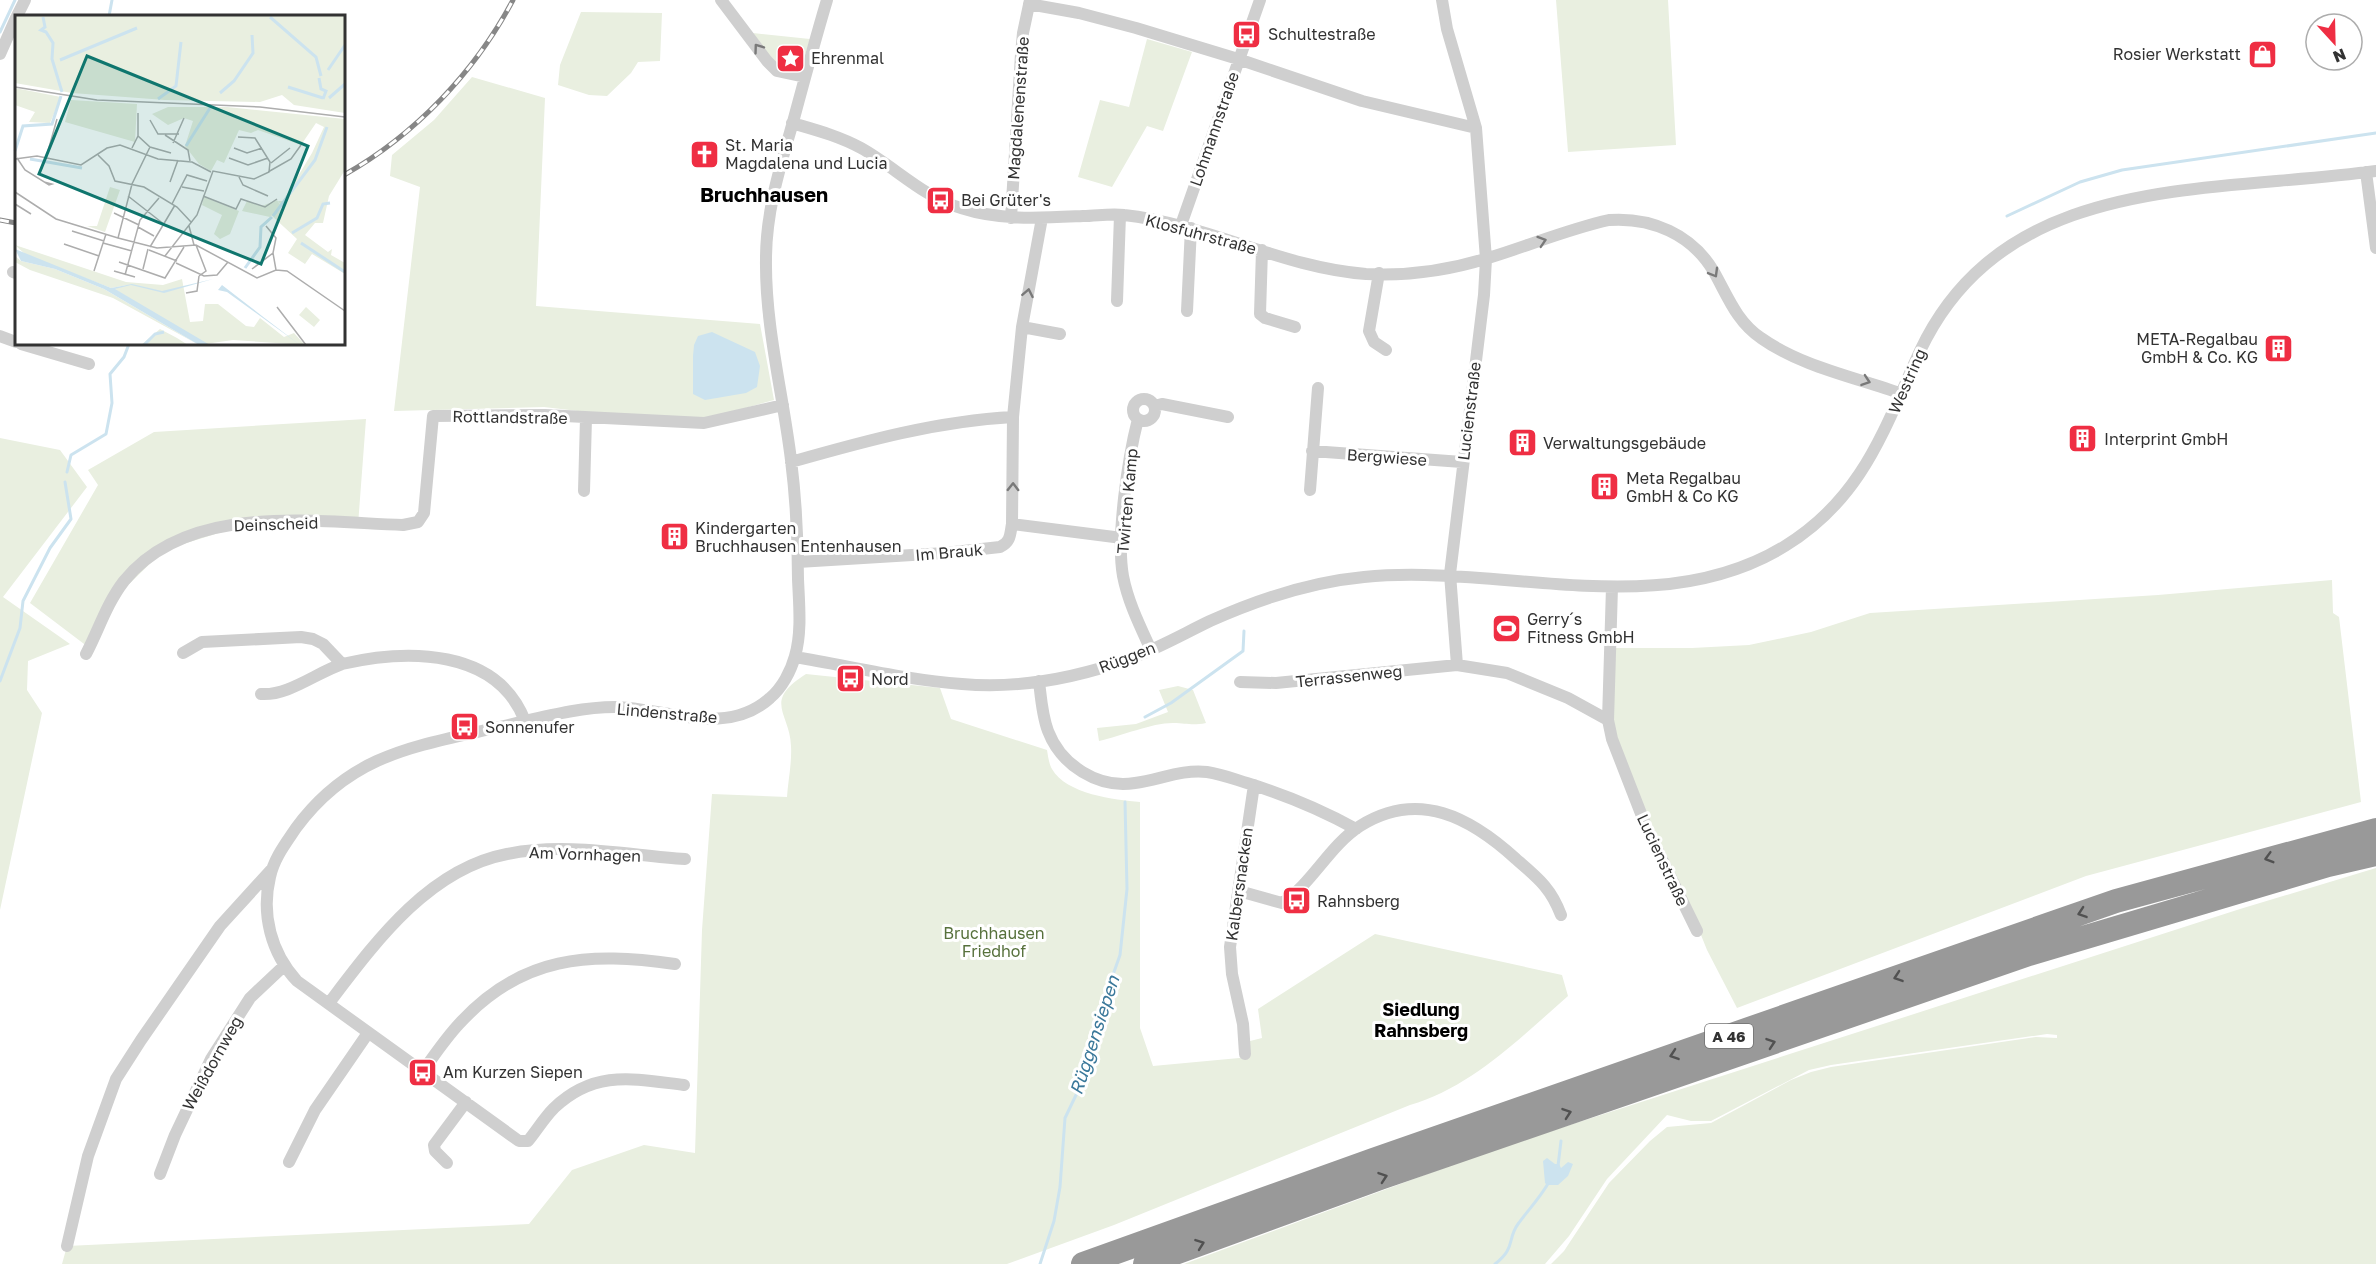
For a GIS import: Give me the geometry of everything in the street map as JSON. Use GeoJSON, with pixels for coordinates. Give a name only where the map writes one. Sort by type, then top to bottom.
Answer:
{"type":"FeatureCollection","features":[{"type":"Feature","properties":{"kind":"highway","name":"A 46"},"geometry":{"type":"LineString","coordinates":[[1083,1264],[1141,1254],[1391,1174],[2327,854],[2376,830]]}},
{"type":"Feature","properties":{"kind":"highway","name":"A 46"},"geometry":{"type":"LineString","coordinates":[[2327,854],[2376,854]]}},
{"type":"Feature","properties":{"kind":"street"},"geometry":{"type":"LineString","coordinates":[[18,15],[25,0]]}},
{"type":"Feature","properties":{"kind":"street"},"geometry":{"type":"LineString","coordinates":[[721,0],[777,71],[805,76]]}},
{"type":"Feature","properties":{"kind":"street","name":"Lindenstraße"},"geometry":{"type":"LineString","coordinates":[[272,869],[294,831],[314,805],[351,773],[375,760],[408,749],[525,721],[588,709],[613,707],[694,718],[732,717],[750,711],[773,696],[786,678],[795,657],[799,624],[798,562],[791,462],[767,291],[765,256],[770,206],[826,0]]}},
{"type":"Feature","properties":{"kind":"street","name":"Lohmannstraße"},"geometry":{"type":"LineString","coordinates":[[1187,310],[1186,227],[1238,59],[1260,0]]}},
{"type":"Feature","properties":{"kind":"street","name":"Lucienstraße"},"geometry":{"type":"LineString","coordinates":[[1442,0],[1447,29],[1476,128],[1486,259],[1484,295],[1450,574],[1457,665]]}},
{"type":"Feature","properties":{"kind":"street"},"geometry":{"type":"LineString","coordinates":[[1030,2],[1092,16],[1238,59],[1362,101],[1476,128]]}},
{"type":"Feature","properties":{"kind":"street","name":"Magdalenenstraße"},"geometry":{"type":"LineString","coordinates":[[1011,218],[1021,54],[1030,2]]}},
{"type":"Feature","properties":{"kind":"street"},"geometry":{"type":"LineString","coordinates":[[0,54],[15,21]]}},
{"type":"Feature","properties":{"kind":"street","name":"Klosfuhrstraße"},"geometry":{"type":"LineString","coordinates":[[792,123],[839,137],[862,149],[940,200],[984,215],[1042,218],[1120,214],[1186,227],[1330,268],[1367,274],[1448,268],[1486,259],[1609,220],[1635,220],[1660,226],[1685,240],[1701,254],[1739,318],[1762,339],[1810,363],[1902,394]]}},
{"type":"Feature","properties":{"kind":"street"},"geometry":{"type":"LineString","coordinates":[[2371,171],[2376,248]]}},
{"type":"Feature","properties":{"kind":"street","name":"Westring"},"geometry":{"type":"LineString","coordinates":[[1450,574],[1544,584],[1659,585],[1707,577],[1748,564],[1788,544],[1823,517],[1853,484],[1870,460],[1927,338],[1972,275],[2001,251],[2045,226],[2088,208],[2134,197],[2371,171]]}},
{"type":"Feature","properties":{"kind":"street"},"geometry":{"type":"LineString","coordinates":[[1117,301],[1120,214]]}},
{"type":"Feature","properties":{"kind":"street","name":"Im Brauk"},"geometry":{"type":"LineString","coordinates":[[798,562],[945,553],[1000,547],[1010,540],[1014,417],[1022,327],[1042,218]]}},
{"type":"Feature","properties":{"kind":"street"},"geometry":{"type":"LineString","coordinates":[[1262,250],[1260,314],[1265,318],[1295,327]]}},
{"type":"Feature","properties":{"kind":"street"},"geometry":{"type":"LineString","coordinates":[[1379,273],[1369,331],[1374,342],[1386,350]]}},
{"type":"Feature","properties":{"kind":"street"},"geometry":{"type":"LineString","coordinates":[[1022,327],[1060,334]]}},
{"type":"Feature","properties":{"kind":"street"},"geometry":{"type":"LineString","coordinates":[[0,336],[15,342]]}},
{"type":"Feature","properties":{"kind":"street"},"geometry":{"type":"LineString","coordinates":[[24,345],[89,364]]}},
{"type":"Feature","properties":{"kind":"street"},"geometry":{"type":"LineString","coordinates":[[1310,490],[1318,388]]}},
{"type":"Feature","properties":{"kind":"street"},"geometry":{"type":"LineString","coordinates":[[1146,398],[1155,406],[1153,417],[1146,421],[1138,419],[1133,410],[1138,400],[1146,398]]}},
{"type":"Feature","properties":{"kind":"street"},"geometry":{"type":"LineString","coordinates":[[1155,406],[1162,404],[1228,417]]}},
{"type":"Feature","properties":{"kind":"street","name":"Rottlandstraße"},"geometry":{"type":"LineString","coordinates":[[433,416],[535,415],[704,423],[783,405]]}},
{"type":"Feature","properties":{"kind":"street","name":"Deinscheid"},"geometry":{"type":"LineString","coordinates":[[86,654],[109,605],[124,582],[153,553],[173,542],[216,528],[259,522],[403,525],[418,522],[424,513],[433,416]]}},
{"type":"Feature","properties":{"kind":"street"},"geometry":{"type":"LineString","coordinates":[[791,462],[931,426],[975,419],[1014,417]]}},
{"type":"Feature","properties":{"kind":"street","name":"Rottlandstraße"},"geometry":{"type":"LineString","coordinates":[[584,491],[586,418]]}},
{"type":"Feature","properties":{"kind":"street","name":"Twirten Kamp"},"geometry":{"type":"LineString","coordinates":[[1138,419],[1129,463],[1122,563],[1127,591],[1151,650]]}},
{"type":"Feature","properties":{"kind":"street","name":"Bergwiese"},"geometry":{"type":"LineString","coordinates":[[1312,451],[1462,462]]}},
{"type":"Feature","properties":{"kind":"street"},"geometry":{"type":"LineString","coordinates":[[1012,524],[1122,538]]}},
{"type":"Feature","properties":{"kind":"street","name":"Rüggen"},"geometry":{"type":"LineString","coordinates":[[795,657],[964,685],[1039,681],[1085,673],[1151,650],[1241,608],[1302,587],[1364,577],[1450,574]]}},
{"type":"Feature","properties":{"kind":"street","name":"Lucienstraße"},"geometry":{"type":"LineString","coordinates":[[1612,586],[1608,720],[1612,739],[1647,829],[1696,931]]}},
{"type":"Feature","properties":{"kind":"street"},"geometry":{"type":"LineString","coordinates":[[183,653],[202,642],[301,637],[313,639],[322,644],[342,664]]}},
{"type":"Feature","properties":{"kind":"street"},"geometry":{"type":"LineString","coordinates":[[261,694],[276,694],[324,670],[342,664],[375,659],[420,657],[446,659],[468,665],[489,675],[502,685],[516,701],[525,721]]}},
{"type":"Feature","properties":{"kind":"street"},"geometry":{"type":"LineString","coordinates":[[1457,665],[1507,673],[1568,698],[1608,720]]}},
{"type":"Feature","properties":{"kind":"street","name":"Terrassenweg"},"geometry":{"type":"LineString","coordinates":[[1240,682],[1276,683],[1457,665]]}},
{"type":"Feature","properties":{"kind":"street"},"geometry":{"type":"LineString","coordinates":[[1039,681],[1045,722],[1053,742],[1068,761],[1091,777],[1110,783],[1126,784],[1198,771],[1217,774],[1313,806],[1356,829]]}},
{"type":"Feature","properties":{"kind":"street","name":"Kalbersnacken"},"geometry":{"type":"LineString","coordinates":[[1245,1054],[1243,1024],[1230,953],[1254,785]]}},
{"type":"Feature","properties":{"kind":"street"},"geometry":{"type":"LineString","coordinates":[[1239,891],[1282,903],[1356,829],[1385,815],[1418,810],[1446,813],[1466,821],[1498,843],[1542,883],[1554,897],[1561,915]]}},
{"type":"Feature","properties":{"kind":"street","name":"Am Vornhagen"},"geometry":{"type":"LineString","coordinates":[[328,1003],[370,948],[402,914],[429,891],[485,860],[515,852],[549,850],[610,852],[685,859]]}},
{"type":"Feature","properties":{"kind":"street"},"geometry":{"type":"LineString","coordinates":[[272,869],[267,898],[267,918],[273,940],[285,965],[297,981],[522,1142],[528,1141],[561,1102],[593,1084],[621,1078],[684,1085]]}},
{"type":"Feature","properties":{"kind":"street"},"geometry":{"type":"LineString","coordinates":[[67,1246],[88,1156],[116,1079],[220,926],[272,869]]}},
{"type":"Feature","properties":{"kind":"street"},"geometry":{"type":"LineString","coordinates":[[422,1072],[456,1027],[482,1001],[511,982],[535,971],[562,962],[591,958],[628,958],[675,964]]}},
{"type":"Feature","properties":{"kind":"street","name":"Weißdornweg"},"geometry":{"type":"LineString","coordinates":[[160,1173],[174,1135],[211,1059],[249,998],[285,965]]}},
{"type":"Feature","properties":{"kind":"street"},"geometry":{"type":"LineString","coordinates":[[290,1162],[302,1134],[321,1101],[368,1033]]}},
{"type":"Feature","properties":{"kind":"street"},"geometry":{"type":"LineString","coordinates":[[447,1163],[435,1151],[434,1145],[470,1106]]}},
{"type":"Feature","properties":{"kind":"green space"},"geometry":{"type":"Polygon","coordinates":[[[1556,0],[1668,0],[1676,145],[1568,152],[1556,0]]]}},
{"type":"Feature","properties":{"kind":"green space"},"geometry":{"type":"Polygon","coordinates":[[[581,12],[662,13],[660,61],[638,62],[631,73],[607,96],[589,95],[558,85],[560,65],[581,12]]]}},
{"type":"Feature","properties":{"kind":"green space"},"geometry":{"type":"Polygon","coordinates":[[[753,33],[810,39],[800,71],[776,66],[753,33]]]}},
{"type":"Feature","properties":{"kind":"green space"},"geometry":{"type":"Polygon","coordinates":[[[1147,39],[1192,52],[1163,131],[1147,126],[1112,187],[1078,177],[1100,100],[1129,107],[1147,39]]]}},
{"type":"Feature","properties":{"kind":"green space"},"geometry":{"type":"Polygon","coordinates":[[[472,77],[545,98],[536,306],[760,324],[774,400],[688,424],[544,407],[394,411],[420,187],[390,176],[392,155],[434,120],[472,77]]]}},
{"type":"Feature","properties":{"kind":"green space"},"geometry":{"type":"Polygon","coordinates":[[[366,419],[358,525],[238,527],[164,550],[120,593],[92,650],[30,603],[98,485],[88,470],[154,432],[366,419]]]}},
{"type":"Feature","properties":{"kind":"green space"},"geometry":{"type":"Polygon","coordinates":[[[0,438],[60,450],[87,487],[3,597],[70,644],[28,661],[27,690],[42,713],[0,910],[0,438]]]}},
{"type":"Feature","properties":{"kind":"green space"},"geometry":{"type":"Polygon","coordinates":[[[2332,580],[2333,613],[2339,617],[2361,802],[2086,876],[1737,1008],[1707,950],[1640,804],[1614,737],[1613,648],[1749,645],[1811,632],[1870,613],[2158,595],[2332,580]]]}},
{"type":"Feature","properties":{"kind":"green space","name":"Bruchhausen Friedhof"},"geometry":{"type":"Polygon","coordinates":[[[806,674],[940,688],[951,719],[1047,750],[1051,767],[1059,778],[1079,790],[1118,800],[1140,802],[1140,1028],[1153,1066],[1250,1057],[1250,1041],[1262,1038],[1258,1009],[1375,934],[1562,975],[1568,996],[1494,1060],[1475,1074],[1433,1097],[1114,1225],[1007,1264],[62,1264],[67,1246],[529,1224],[572,1170],[644,1145],[695,1153],[702,930],[712,794],[787,797],[791,746],[782,700],[785,692],[806,674]]]}},
{"type":"Feature","properties":{"kind":"green space"},"geometry":{"type":"Polygon","coordinates":[[[1178,686],[1193,690],[1206,723],[1178,723],[1146,727],[1099,741],[1097,728],[1136,724],[1168,712],[1159,690],[1178,686]]]}},
{"type":"Feature","properties":{"kind":"green space"},"geometry":{"type":"Polygon","coordinates":[[[2376,868],[2376,1264],[1551,1264],[1564,1251],[1609,1183],[1667,1127],[1711,1123],[1791,1080],[1831,1067],[2036,1037],[2057,1038],[2057,1035],[2047,1034],[1809,1070],[1711,1121],[1691,1121],[1667,1115],[1607,1179],[1569,1236],[1545,1264],[1184,1264],[1492,1150],[2240,909],[2376,868]]]}},
{"type":"Feature","properties":{"kind":"water"},"geometry":{"type":"Polygon","coordinates":[[[712,332],[755,352],[760,366],[757,387],[746,393],[705,400],[693,394],[694,345],[698,336],[712,332]]]}},
{"type":"Feature","properties":{"kind":"water"},"geometry":{"type":"Polygon","coordinates":[[[1547,1158],[1559,1164],[1561,1168],[1568,1162],[1573,1164],[1568,1176],[1558,1185],[1545,1183],[1543,1161],[1547,1158]]]}},
{"type":"Feature","properties":{"kind":"waterway"},"geometry":{"type":"LineString","coordinates":[[0,32],[15,0]]}},
{"type":"Feature","properties":{"kind":"waterway"},"geometry":{"type":"LineString","coordinates":[[109,15],[112,0]]}},
{"type":"Feature","properties":{"kind":"waterway"},"geometry":{"type":"LineString","coordinates":[[2007,216],[2080,182],[2122,170],[2376,133]]}},
{"type":"Feature","properties":{"kind":"waterway"},"geometry":{"type":"LineString","coordinates":[[67,472],[71,455],[106,434],[112,403],[110,374],[124,357],[129,345]]}},
{"type":"Feature","properties":{"kind":"waterway"},"geometry":{"type":"LineString","coordinates":[[0,681],[20,628],[23,601],[50,548],[71,519],[65,482]]}},
{"type":"Feature","properties":{"kind":"waterway"},"geometry":{"type":"LineString","coordinates":[[1145,717],[1171,703],[1243,651],[1244,631]]}},
{"type":"Feature","properties":{"kind":"waterway","name":"Rüggensiepen"},"geometry":{"type":"LineString","coordinates":[[1040,1264],[1054,1221],[1060,1187],[1065,1118],[1077,1093],[1094,1041],[1097,1020],[1120,955],[1127,889],[1125,802]]}},
{"type":"Feature","properties":{"kind":"waterway"},"geometry":{"type":"LineString","coordinates":[[1558,1166],[1561,1141]]}},
{"type":"Feature","properties":{"kind":"waterway"},"geometry":{"type":"LineString","coordinates":[[1495,1264],[1506,1253],[1515,1229],[1549,1182]]}},
{"type":"Feature","properties":{"kind":"railway"},"geometry":{"type":"LineString","coordinates":[[345,174],[395,141],[441,100],[481,52],[513,0]]}},
{"type":"Feature","properties":{"kind":"railway"},"geometry":{"type":"LineString","coordinates":[[0,220],[15,223]]}},
{"type":"Feature","properties":{"kind":"place","name":"Schultestraße"},"geometry":{"type":"Point","coordinates":[1247,34]}},
{"type":"Feature","properties":{"kind":"place","name":"Rosier Werkstatt"},"geometry":{"type":"Point","coordinates":[2262,54]}},
{"type":"Feature","properties":{"kind":"place","name":"Ehrenmal"},"geometry":{"type":"Point","coordinates":[790,58]}},
{"type":"Feature","properties":{"kind":"place","name":"St. Maria Magdalena und Lucia"},"geometry":{"type":"Point","coordinates":[704,154]}},
{"type":"Feature","properties":{"kind":"place","name":"Bei Grüter's"},"geometry":{"type":"Point","coordinates":[940,200]}},
{"type":"Feature","properties":{"kind":"place","name":"META-Regalbau GmbH & Co. KG"},"geometry":{"type":"Point","coordinates":[2279,348]}},
{"type":"Feature","properties":{"kind":"place","name":"Interprint GmbH"},"geometry":{"type":"Point","coordinates":[2083,439]}},
{"type":"Feature","properties":{"kind":"place","name":"Verwaltungsgebäude"},"geometry":{"type":"Point","coordinates":[1522,443]}},
{"type":"Feature","properties":{"kind":"place","name":"Meta Regalbau GmbH & Co KG"},"geometry":{"type":"Point","coordinates":[1605,487]}},
{"type":"Feature","properties":{"kind":"place","name":"Kindergarten Bruchhausen Entenhausen"},"geometry":{"type":"Point","coordinates":[674,537]}},
{"type":"Feature","properties":{"kind":"place","name":"Gerry´s Fitness GmbH"},"geometry":{"type":"Point","coordinates":[1506,628]}},
{"type":"Feature","properties":{"kind":"place","name":"Nord"},"geometry":{"type":"Point","coordinates":[850,679]}},
{"type":"Feature","properties":{"kind":"place","name":"Sonnenufer"},"geometry":{"type":"Point","coordinates":[464,727]}},
{"type":"Feature","properties":{"kind":"place","name":"Rahnsberg"},"geometry":{"type":"Point","coordinates":[1296,901]}},
{"type":"Feature","properties":{"kind":"place","name":"Am Kurzen Siepen"},"geometry":{"type":"Point","coordinates":[422,1072]}},
{"type":"Feature","properties":{"kind":"district","name":"Bruchhausen"},"geometry":{"type":"Point","coordinates":[764,194]}},
{"type":"Feature","properties":{"kind":"district","name":"Siedlung Rahnsberg"},"geometry":{"type":"Point","coordinates":[1421,1019]}}]}
